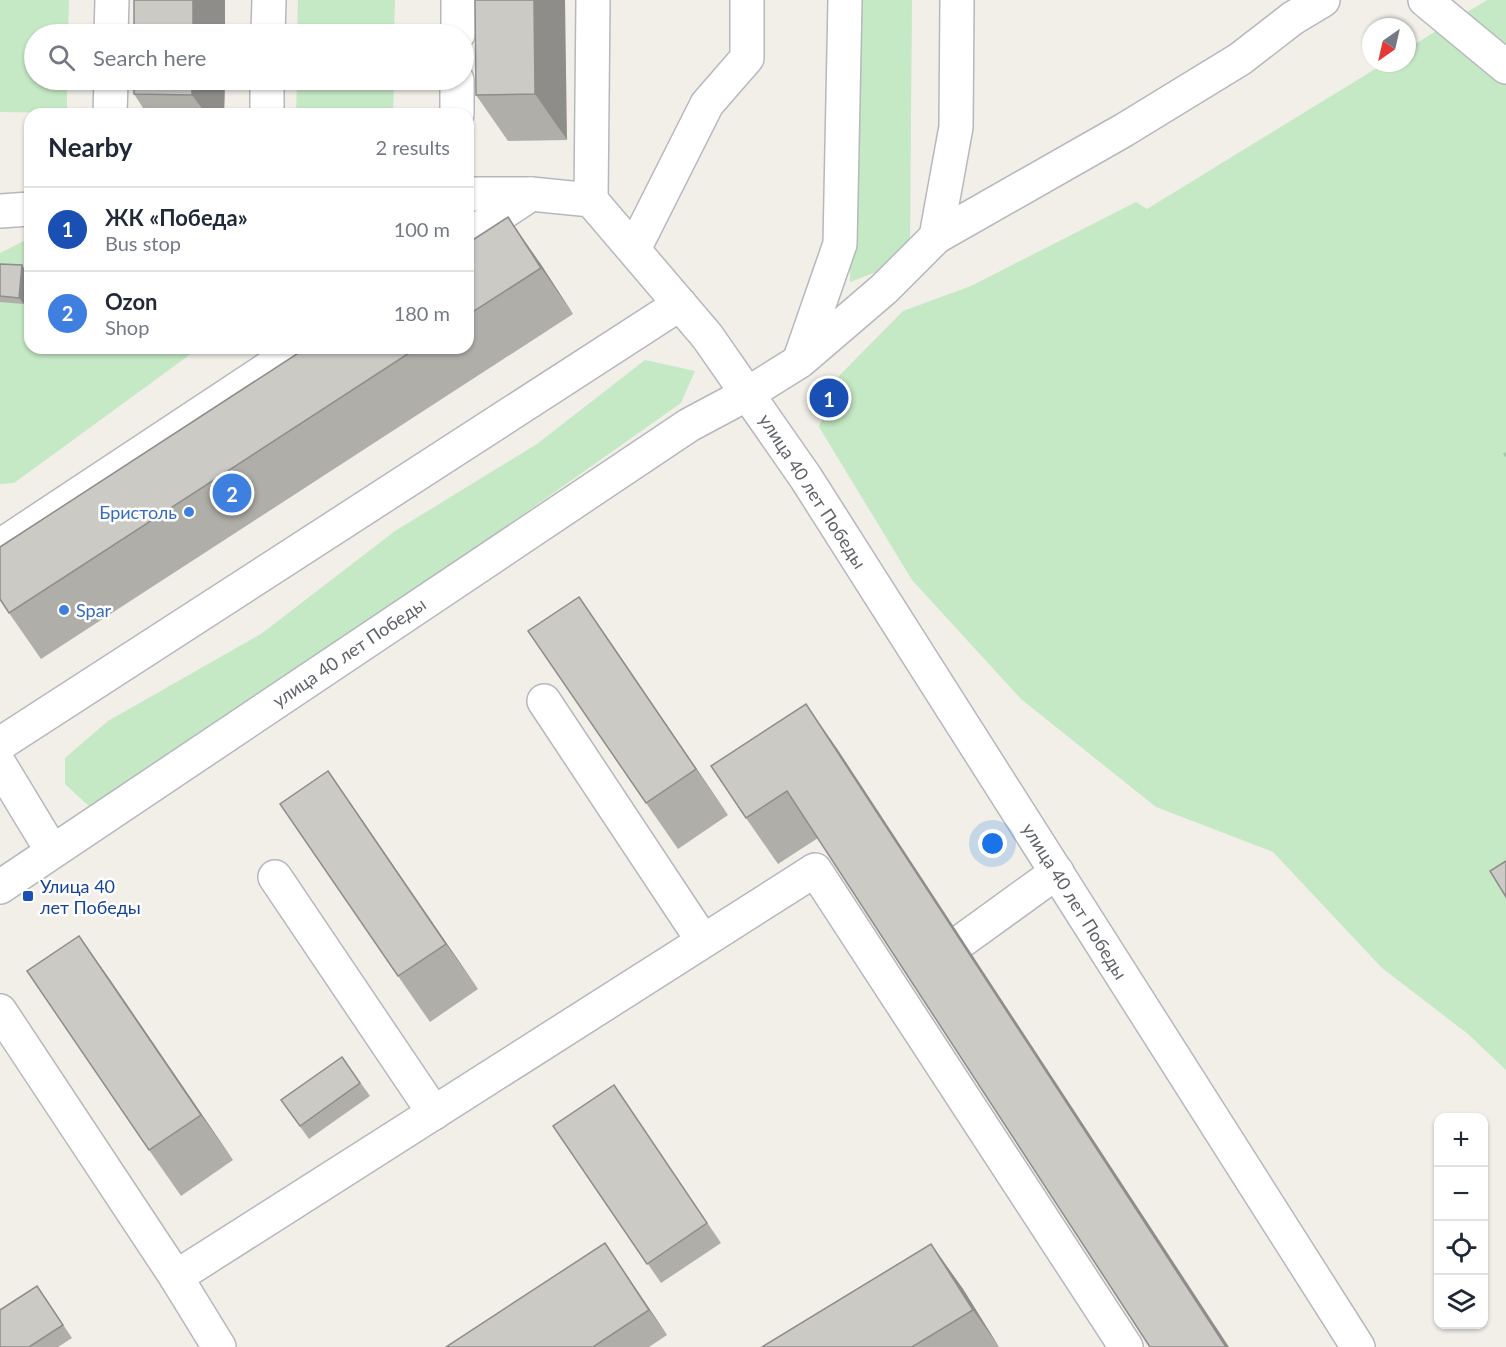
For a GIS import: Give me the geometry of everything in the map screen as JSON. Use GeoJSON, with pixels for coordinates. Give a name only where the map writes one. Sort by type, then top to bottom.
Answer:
{"type":"FeatureCollection","features":[{"type":"Feature","properties":{"kind":"street"},"geometry":{"type":"LineString","coordinates":[[111,24],[112,0]]}},
{"type":"Feature","properties":{"kind":"street"},"geometry":{"type":"LineString","coordinates":[[268,24],[269,0]]}},
{"type":"Feature","properties":{"kind":"street"},"geometry":{"type":"LineString","coordinates":[[458,0],[458,24]]}},
{"type":"Feature","properties":{"kind":"street"},"geometry":{"type":"LineString","coordinates":[[593,0],[591,200],[680,304],[749,393],[800,361],[884,289],[936,237],[1124,130],[1240,59],[1293,18],[1323,0]]}},
{"type":"Feature","properties":{"kind":"street"},"geometry":{"type":"LineString","coordinates":[[634,249],[708,104],[747,58],[747,0]]}},
{"type":"Feature","properties":{"kind":"street"},"geometry":{"type":"LineString","coordinates":[[800,361],[840,244],[845,0]]}},
{"type":"Feature","properties":{"kind":"street"},"geometry":{"type":"LineString","coordinates":[[936,237],[956,127],[957,0]]}},
{"type":"Feature","properties":{"kind":"street"},"geometry":{"type":"LineString","coordinates":[[1425,0],[1506,67]]}},
{"type":"Feature","properties":{"kind":"street"},"geometry":{"type":"LineString","coordinates":[[110,108],[111,90]]}},
{"type":"Feature","properties":{"kind":"street"},"geometry":{"type":"LineString","coordinates":[[267,90],[267,108]]}},
{"type":"Feature","properties":{"kind":"street"},"geometry":{"type":"LineString","coordinates":[[457,108],[458,90]]}},
{"type":"Feature","properties":{"kind":"street"},"geometry":{"type":"LineString","coordinates":[[474,194],[531,194],[591,200]]}},
{"type":"Feature","properties":{"kind":"street"},"geometry":{"type":"LineString","coordinates":[[474,232],[531,194]]}},
{"type":"Feature","properties":{"kind":"street"},"geometry":{"type":"LineString","coordinates":[[0,211],[24,209]]}},
{"type":"Feature","properties":{"kind":"street"},"geometry":{"type":"LineString","coordinates":[[0,744],[680,304]]}},
{"type":"Feature","properties":{"kind":"street"},"geometry":{"type":"LineString","coordinates":[[0,546],[290,354]]}},
{"type":"Feature","properties":{"kind":"street","name":"улица 40 лет Победы"},"geometry":{"type":"LineString","coordinates":[[0,887],[679,431],[749,393],[806,478],[1358,1347]]}},
{"type":"Feature","properties":{"kind":"street"},"geometry":{"type":"LineString","coordinates":[[544,701],[703,941]]}},
{"type":"Feature","properties":{"kind":"street"},"geometry":{"type":"LineString","coordinates":[[0,765],[52,851]]}},
{"type":"Feature","properties":{"kind":"street"},"geometry":{"type":"LineString","coordinates":[[176,1277],[815,870],[902,983],[1126,1347]]}},
{"type":"Feature","properties":{"kind":"street"},"geometry":{"type":"LineString","coordinates":[[963,940],[1057,872]]}},
{"type":"Feature","properties":{"kind":"street"},"geometry":{"type":"LineString","coordinates":[[275,877],[434,1113]]}},
{"type":"Feature","properties":{"kind":"street"},"geometry":{"type":"LineString","coordinates":[[0,1011],[176,1277],[219,1347]]}},
{"type":"Feature","properties":{"kind":"green space"},"geometry":{"type":"Polygon","coordinates":[[[0,0],[69,0],[68,24],[24,24],[24,90],[67,90],[67,108],[24,108],[24,112],[0,112],[0,0]]]}},
{"type":"Feature","properties":{"kind":"green space"},"geometry":{"type":"Polygon","coordinates":[[[298,0],[395,0],[394,24],[297,24],[298,0]]]}},
{"type":"Feature","properties":{"kind":"green space"},"geometry":{"type":"Polygon","coordinates":[[[854,0],[912,0],[910,242],[876,272],[850,282],[854,0]]]}},
{"type":"Feature","properties":{"kind":"green space"},"geometry":{"type":"Polygon","coordinates":[[[1487,0],[1506,0],[1506,1070],[1468,1034],[1382,968],[1273,852],[1156,807],[1021,699],[912,580],[819,427],[839,376],[903,311],[971,286],[1136,202],[1147,209],[1370,72],[1416,72],[1416,43],[1487,0]]]}},
{"type":"Feature","properties":{"kind":"green space"},"geometry":{"type":"Polygon","coordinates":[[[297,90],[394,90],[393,108],[296,108],[297,90]]]}},
{"type":"Feature","properties":{"kind":"green space"},"geometry":{"type":"Polygon","coordinates":[[[24,241],[24,354],[191,354],[14,483],[0,484],[0,253],[24,241]]]}},
{"type":"Feature","properties":{"kind":"green space"},"geometry":{"type":"Polygon","coordinates":[[[645,360],[695,371],[681,403],[345,640],[91,808],[65,784],[65,758],[108,721],[261,634],[395,531],[537,444],[645,360]]]}},
{"type":"Feature","properties":{"kind":"building"},"geometry":{"type":"Polygon","coordinates":[[[134,0],[193,0],[193,24],[134,24],[134,0]]]}},
{"type":"Feature","properties":{"kind":"building"},"geometry":{"type":"Polygon","coordinates":[[[475,0],[534,0],[535,94],[476,95],[475,0]]]}},
{"type":"Feature","properties":{"kind":"building"},"geometry":{"type":"Polygon","coordinates":[[[134,90],[192,90],[192,95],[134,94],[134,90]]]}},
{"type":"Feature","properties":{"kind":"building"},"geometry":{"type":"Polygon","coordinates":[[[508,217],[541,268],[474,311],[474,239],[508,217]]]}},
{"type":"Feature","properties":{"kind":"building"},"geometry":{"type":"Polygon","coordinates":[[[0,264],[22,265],[19,298],[0,296],[0,264]]]}},
{"type":"Feature","properties":{"kind":"building"},"geometry":{"type":"Polygon","coordinates":[[[297,354],[408,354],[9,613],[0,599],[0,547],[297,354]]]}},
{"type":"Feature","properties":{"kind":"building"},"geometry":{"type":"Polygon","coordinates":[[[579,597],[696,769],[646,803],[528,631],[579,597]]]}},
{"type":"Feature","properties":{"kind":"building"},"geometry":{"type":"Polygon","coordinates":[[[806,704],[1226,1347],[1150,1347],[787,791],[746,818],[711,766],[806,704]]]}},
{"type":"Feature","properties":{"kind":"building"},"geometry":{"type":"Polygon","coordinates":[[[328,771],[446,944],[398,976],[280,804],[328,771]]]}},
{"type":"Feature","properties":{"kind":"building"},"geometry":{"type":"Polygon","coordinates":[[[1506,861],[1506,897],[1490,871],[1506,861]]]}},
{"type":"Feature","properties":{"kind":"building"},"geometry":{"type":"Polygon","coordinates":[[[79,936],[201,1115],[149,1150],[27,971],[79,936]]]}},
{"type":"Feature","properties":{"kind":"building"},"geometry":{"type":"Polygon","coordinates":[[[342,1057],[360,1083],[300,1126],[281,1100],[342,1057]]]}},
{"type":"Feature","properties":{"kind":"building"},"geometry":{"type":"Polygon","coordinates":[[[614,1085],[707,1223],[647,1264],[553,1126],[614,1085]]]}},
{"type":"Feature","properties":{"kind":"building"},"geometry":{"type":"Polygon","coordinates":[[[605,1243],[649,1310],[593,1347],[446,1347],[605,1243]]]}},
{"type":"Feature","properties":{"kind":"building"},"geometry":{"type":"Polygon","coordinates":[[[931,1244],[973,1310],[912,1347],[762,1347],[931,1244]]]}},
{"type":"Feature","properties":{"kind":"building"},"geometry":{"type":"Polygon","coordinates":[[[37,1286],[63,1325],[29,1347],[0,1347],[0,1310],[37,1286]]]}},
{"type":"Feature","properties":{"kind":"place","name":"ЖК «Победа»"},"geometry":{"type":"Point","coordinates":[829,398]}},
{"type":"Feature","properties":{"kind":"place","name":"Ozon"},"geometry":{"type":"Point","coordinates":[232,493]}},
{"type":"Feature","properties":{"kind":"place","name":"Бристоль"},"geometry":{"type":"Point","coordinates":[189,512]}},
{"type":"Feature","properties":{"kind":"place","name":"Spar"},"geometry":{"type":"Point","coordinates":[64,610]}},
{"type":"Feature","properties":{"kind":"place","name":"Улица 40 лет Победы"},"geometry":{"type":"Point","coordinates":[28,896]}}]}
